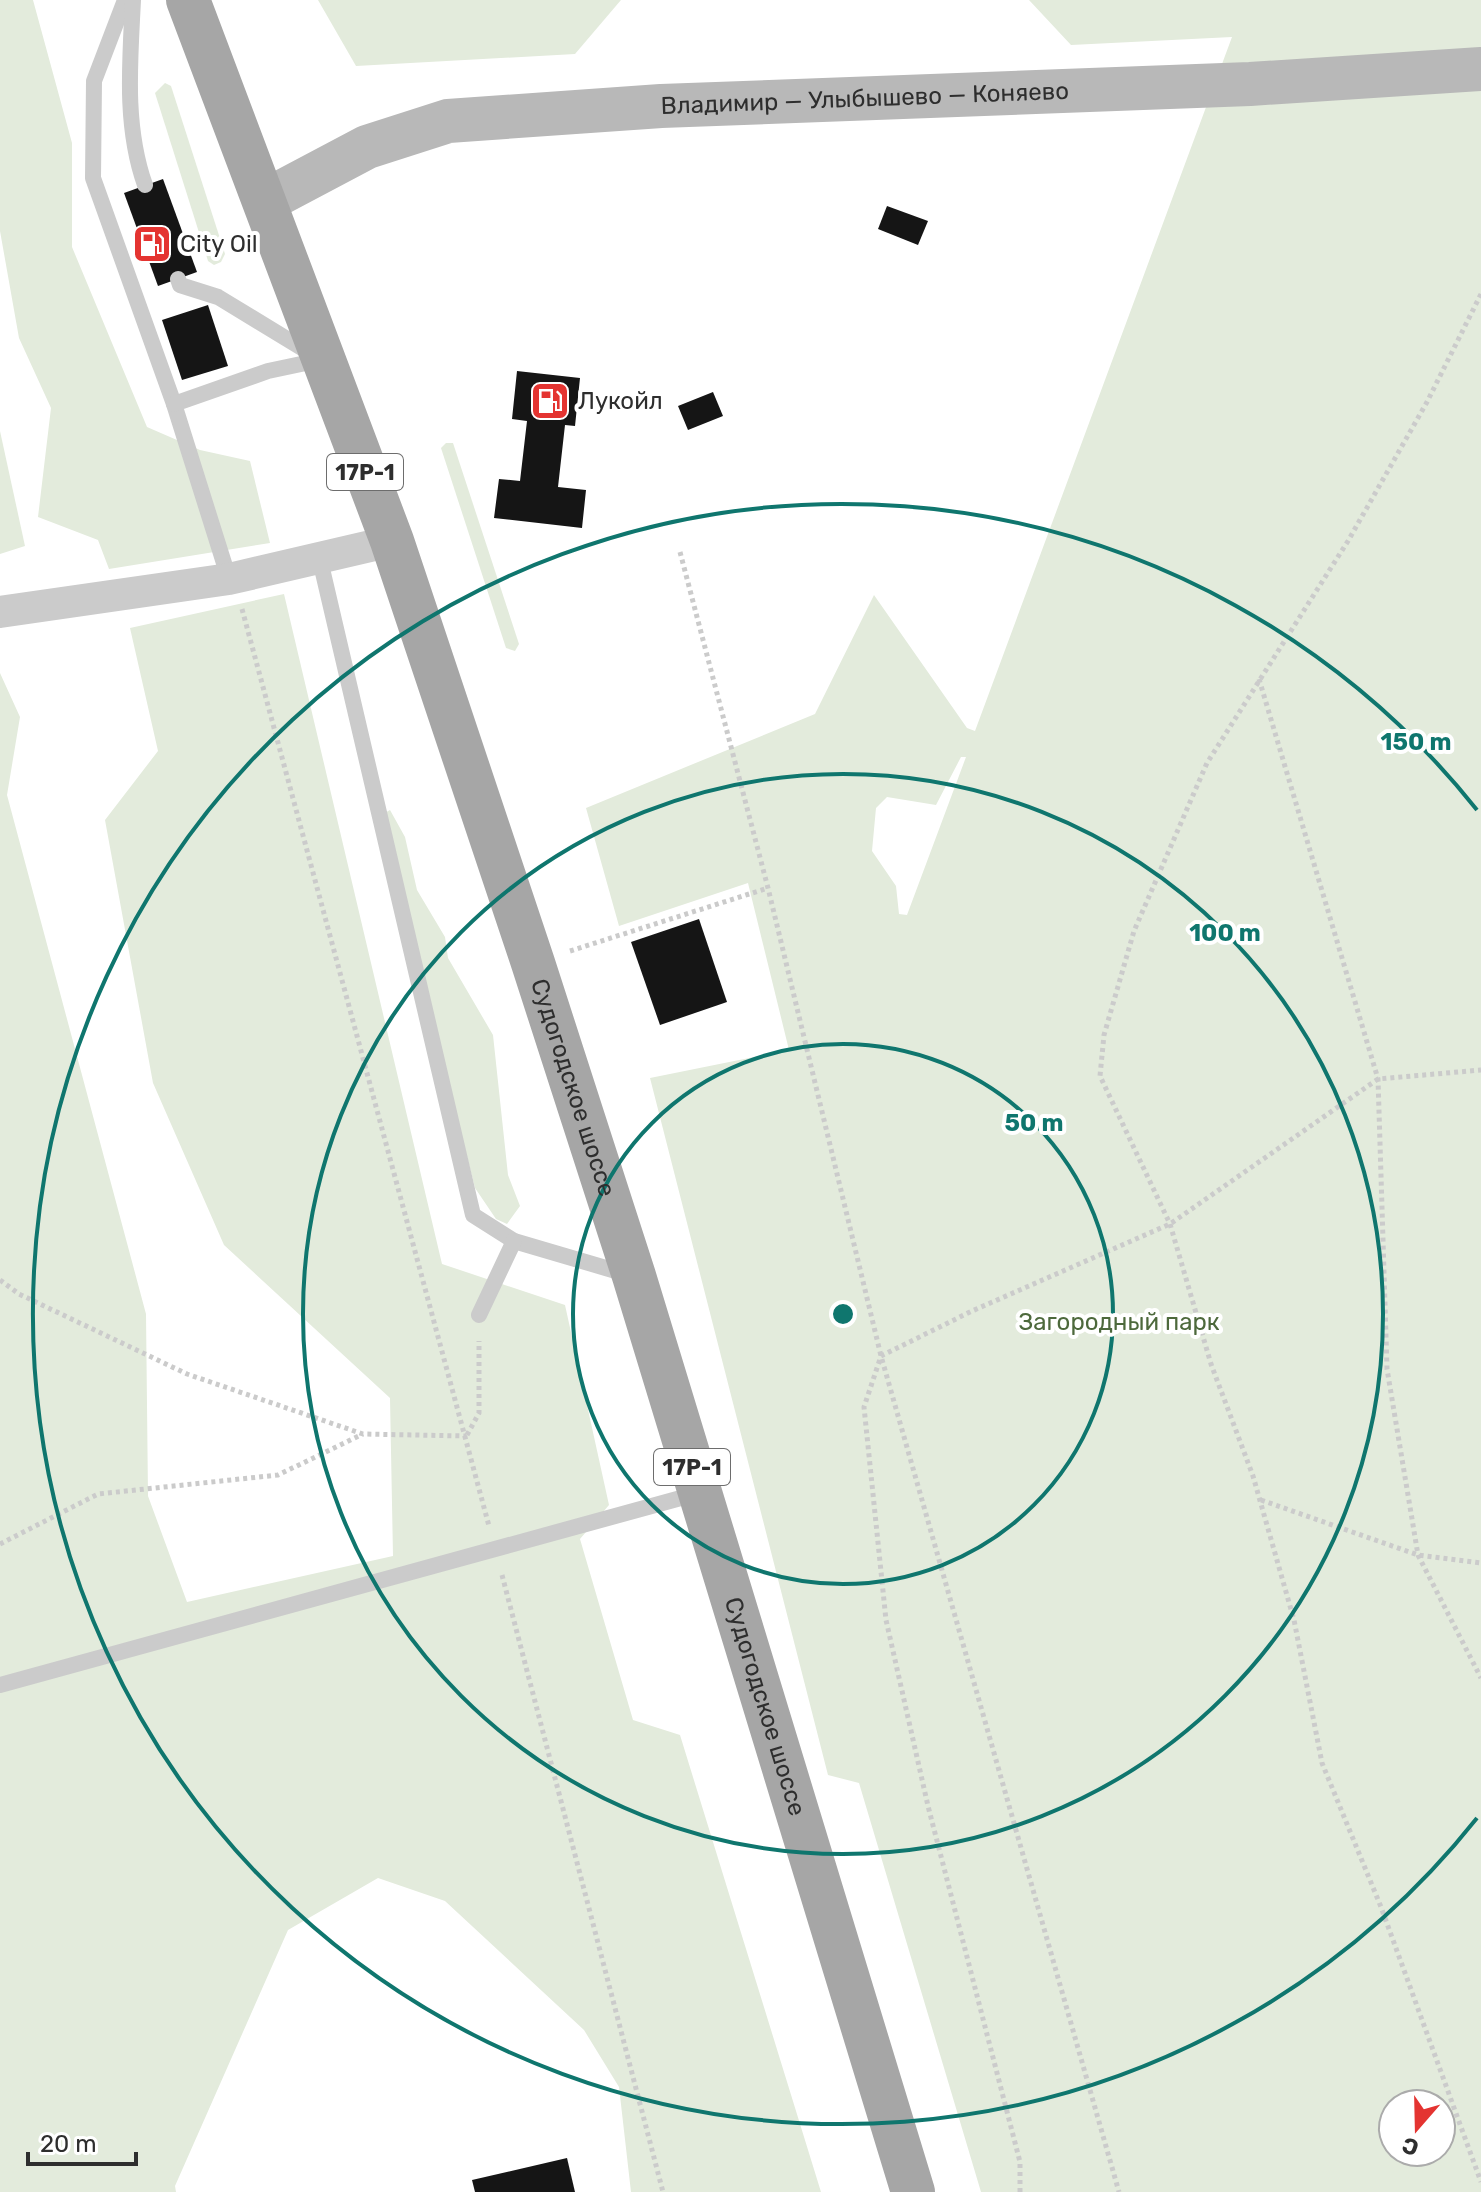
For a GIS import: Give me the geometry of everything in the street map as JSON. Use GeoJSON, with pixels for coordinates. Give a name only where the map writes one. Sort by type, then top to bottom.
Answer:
{"type":"FeatureCollection","features":[{"type":"Feature","properties":{"kind":"main road","name":"Судогодское шоссе"},"geometry":{"type":"LineString","coordinates":[[188,0],[265,201],[321,360],[392,541],[533,963],[634,1276],[913,2192]]}},
{"type":"Feature","properties":{"kind":"main road","name":"Владимир — Улыбышево — Коняево"},"geometry":{"type":"LineString","coordinates":[[265,201],[367,147],[448,121],[661,106],[1250,84],[1481,69]]}},
{"type":"Feature","properties":{"kind":"street"},"geometry":{"type":"LineString","coordinates":[[0,612],[229,579],[392,541]]}},
{"type":"Feature","properties":{"kind":"lane"},"geometry":{"type":"LineString","coordinates":[[125,0],[94,81],[93,178],[174,404],[229,579]]}},
{"type":"Feature","properties":{"kind":"lane"},"geometry":{"type":"LineString","coordinates":[[133,0],[129,90],[139,168],[145,185]]}},
{"type":"Feature","properties":{"kind":"lane"},"geometry":{"type":"LineString","coordinates":[[178,279],[180,285],[218,297],[321,360]]}},
{"type":"Feature","properties":{"kind":"lane"},"geometry":{"type":"LineString","coordinates":[[174,404],[268,371],[321,360]]}},
{"type":"Feature","properties":{"kind":"lane"},"geometry":{"type":"LineString","coordinates":[[320,560],[473,1215],[514,1241],[634,1276]]}},
{"type":"Feature","properties":{"kind":"lane"},"geometry":{"type":"LineString","coordinates":[[479,1315],[514,1241]]}},
{"type":"Feature","properties":{"kind":"lane"},"geometry":{"type":"LineString","coordinates":[[0,1685],[700,1493]]}},
{"type":"Feature","properties":{"kind":"path"},"geometry":{"type":"LineString","coordinates":[[1481,294],[1427,402],[1348,541],[1207,763],[1134,931],[1104,1035],[1100,1076],[1170,1224],[1211,1364],[1260,1500],[1294,1620],[1322,1763],[1381,1907],[1481,2182]]}},
{"type":"Feature","properties":{"kind":"path"},"geometry":{"type":"LineString","coordinates":[[680,552],[768,888],[881,1356],[1119,2192]]}},
{"type":"Feature","properties":{"kind":"path"},"geometry":{"type":"LineString","coordinates":[[229,579],[248,624],[466,1436],[663,2192]]}},
{"type":"Feature","properties":{"kind":"path"},"geometry":{"type":"LineString","coordinates":[[1259,679],[1378,1079],[1387,1369],[1418,1555],[1481,1678]]}},
{"type":"Feature","properties":{"kind":"path"},"geometry":{"type":"LineString","coordinates":[[533,963],[768,888]]}},
{"type":"Feature","properties":{"kind":"path"},"geometry":{"type":"LineString","coordinates":[[1020,2192],[1020,2162],[965,1958],[886,1620],[864,1407],[881,1356],[972,1311],[1170,1224],[1378,1079],[1481,1070]]}},
{"type":"Feature","properties":{"kind":"path"},"geometry":{"type":"LineString","coordinates":[[0,1280],[19,1294],[187,1374],[363,1434],[466,1436]]}},
{"type":"Feature","properties":{"kind":"path"},"geometry":{"type":"LineString","coordinates":[[466,1436],[479,1413],[479,1315]]}},
{"type":"Feature","properties":{"kind":"path"},"geometry":{"type":"LineString","coordinates":[[0,1544],[98,1494],[278,1475],[363,1434]]}},
{"type":"Feature","properties":{"kind":"path"},"geometry":{"type":"LineString","coordinates":[[1260,1500],[1418,1555],[1481,1563]]}},
{"type":"Feature","properties":{"kind":"green space"},"geometry":{"type":"Polygon","coordinates":[[[0,0],[33,0],[72,143],[72,247],[147,427],[200,450],[250,461],[270,543],[109,569],[98,540],[38,517],[51,408],[19,338],[0,231],[0,0]]]}},
{"type":"Feature","properties":{"kind":"green space"},"geometry":{"type":"Polygon","coordinates":[[[318,0],[621,0],[575,54],[356,66],[318,0]]]}},
{"type":"Feature","properties":{"kind":"green space","name":"Загородный парк"},"geometry":{"type":"Polygon","coordinates":[[[1029,0],[1481,0],[1481,2192],[981,2192],[859,1783],[828,1775],[650,1078],[789,1050],[748,883],[619,926],[586,808],[815,714],[874,595],[967,728],[975,731],[1232,37],[1071,45],[1029,0]],[[961,757],[936,805],[887,797],[876,808],[872,851],[896,886],[899,914],[907,915],[966,757],[961,757]]]}},
{"type":"Feature","properties":{"kind":"green space"},"geometry":{"type":"Polygon","coordinates":[[[165,83],[171,86],[225,254],[221,262],[214,265],[208,261],[155,93],[165,83]]]}},
{"type":"Feature","properties":{"kind":"green space"},"geometry":{"type":"Polygon","coordinates":[[[0,431],[25,546],[0,554],[0,431]]]}},
{"type":"Feature","properties":{"kind":"green space"},"geometry":{"type":"Polygon","coordinates":[[[446,443],[453,443],[519,644],[515,651],[506,648],[441,448],[446,443]]]}},
{"type":"Feature","properties":{"kind":"green space"},"geometry":{"type":"Polygon","coordinates":[[[284,594],[442,1264],[565,1305],[609,1505],[580,1539],[633,1720],[680,1735],[821,2192],[631,2192],[619,2087],[584,2030],[445,1901],[378,1878],[288,1930],[175,2186],[176,2192],[0,2192],[0,673],[20,717],[7,795],[146,1314],[148,1496],[187,1602],[393,1556],[390,1398],[224,1245],[153,1083],[105,820],[158,751],[130,628],[284,594]]]}},
{"type":"Feature","properties":{"kind":"green space"},"geometry":{"type":"Polygon","coordinates":[[[390,810],[405,837],[417,890],[445,937],[448,958],[493,1035],[508,1175],[520,1206],[507,1224],[496,1219],[475,1188],[381,815],[390,810]]]}},
{"type":"Feature","properties":{"kind":"building"},"geometry":{"type":"Polygon","coordinates":[[[163,179],[197,272],[158,286],[124,193],[163,179]]]}},
{"type":"Feature","properties":{"kind":"building"},"geometry":{"type":"Polygon","coordinates":[[[887,206],[928,221],[918,245],[878,229],[887,206]]]}},
{"type":"Feature","properties":{"kind":"building"},"geometry":{"type":"Polygon","coordinates":[[[208,305],[228,366],[182,380],[162,320],[208,305]]]}},
{"type":"Feature","properties":{"kind":"building"},"geometry":{"type":"Polygon","coordinates":[[[517,371],[580,378],[575,426],[565,425],[558,487],[586,490],[582,528],[494,518],[499,479],[520,481],[527,421],[512,419],[517,371]]]}},
{"type":"Feature","properties":{"kind":"building"},"geometry":{"type":"Polygon","coordinates":[[[713,392],[723,416],[688,430],[678,406],[713,392]]]}},
{"type":"Feature","properties":{"kind":"building"},"geometry":{"type":"Polygon","coordinates":[[[699,919],[727,1002],[660,1025],[631,942],[699,919]]]}},
{"type":"Feature","properties":{"kind":"building"},"geometry":{"type":"Polygon","coordinates":[[[567,2158],[575,2192],[475,2192],[472,2180],[567,2158]]]}},
{"type":"Feature","properties":{"kind":"place","name":"City Oil"},"geometry":{"type":"Point","coordinates":[152,244]}},
{"type":"Feature","properties":{"kind":"place","name":"Лукойл"},"geometry":{"type":"Point","coordinates":[550,401]}}]}
